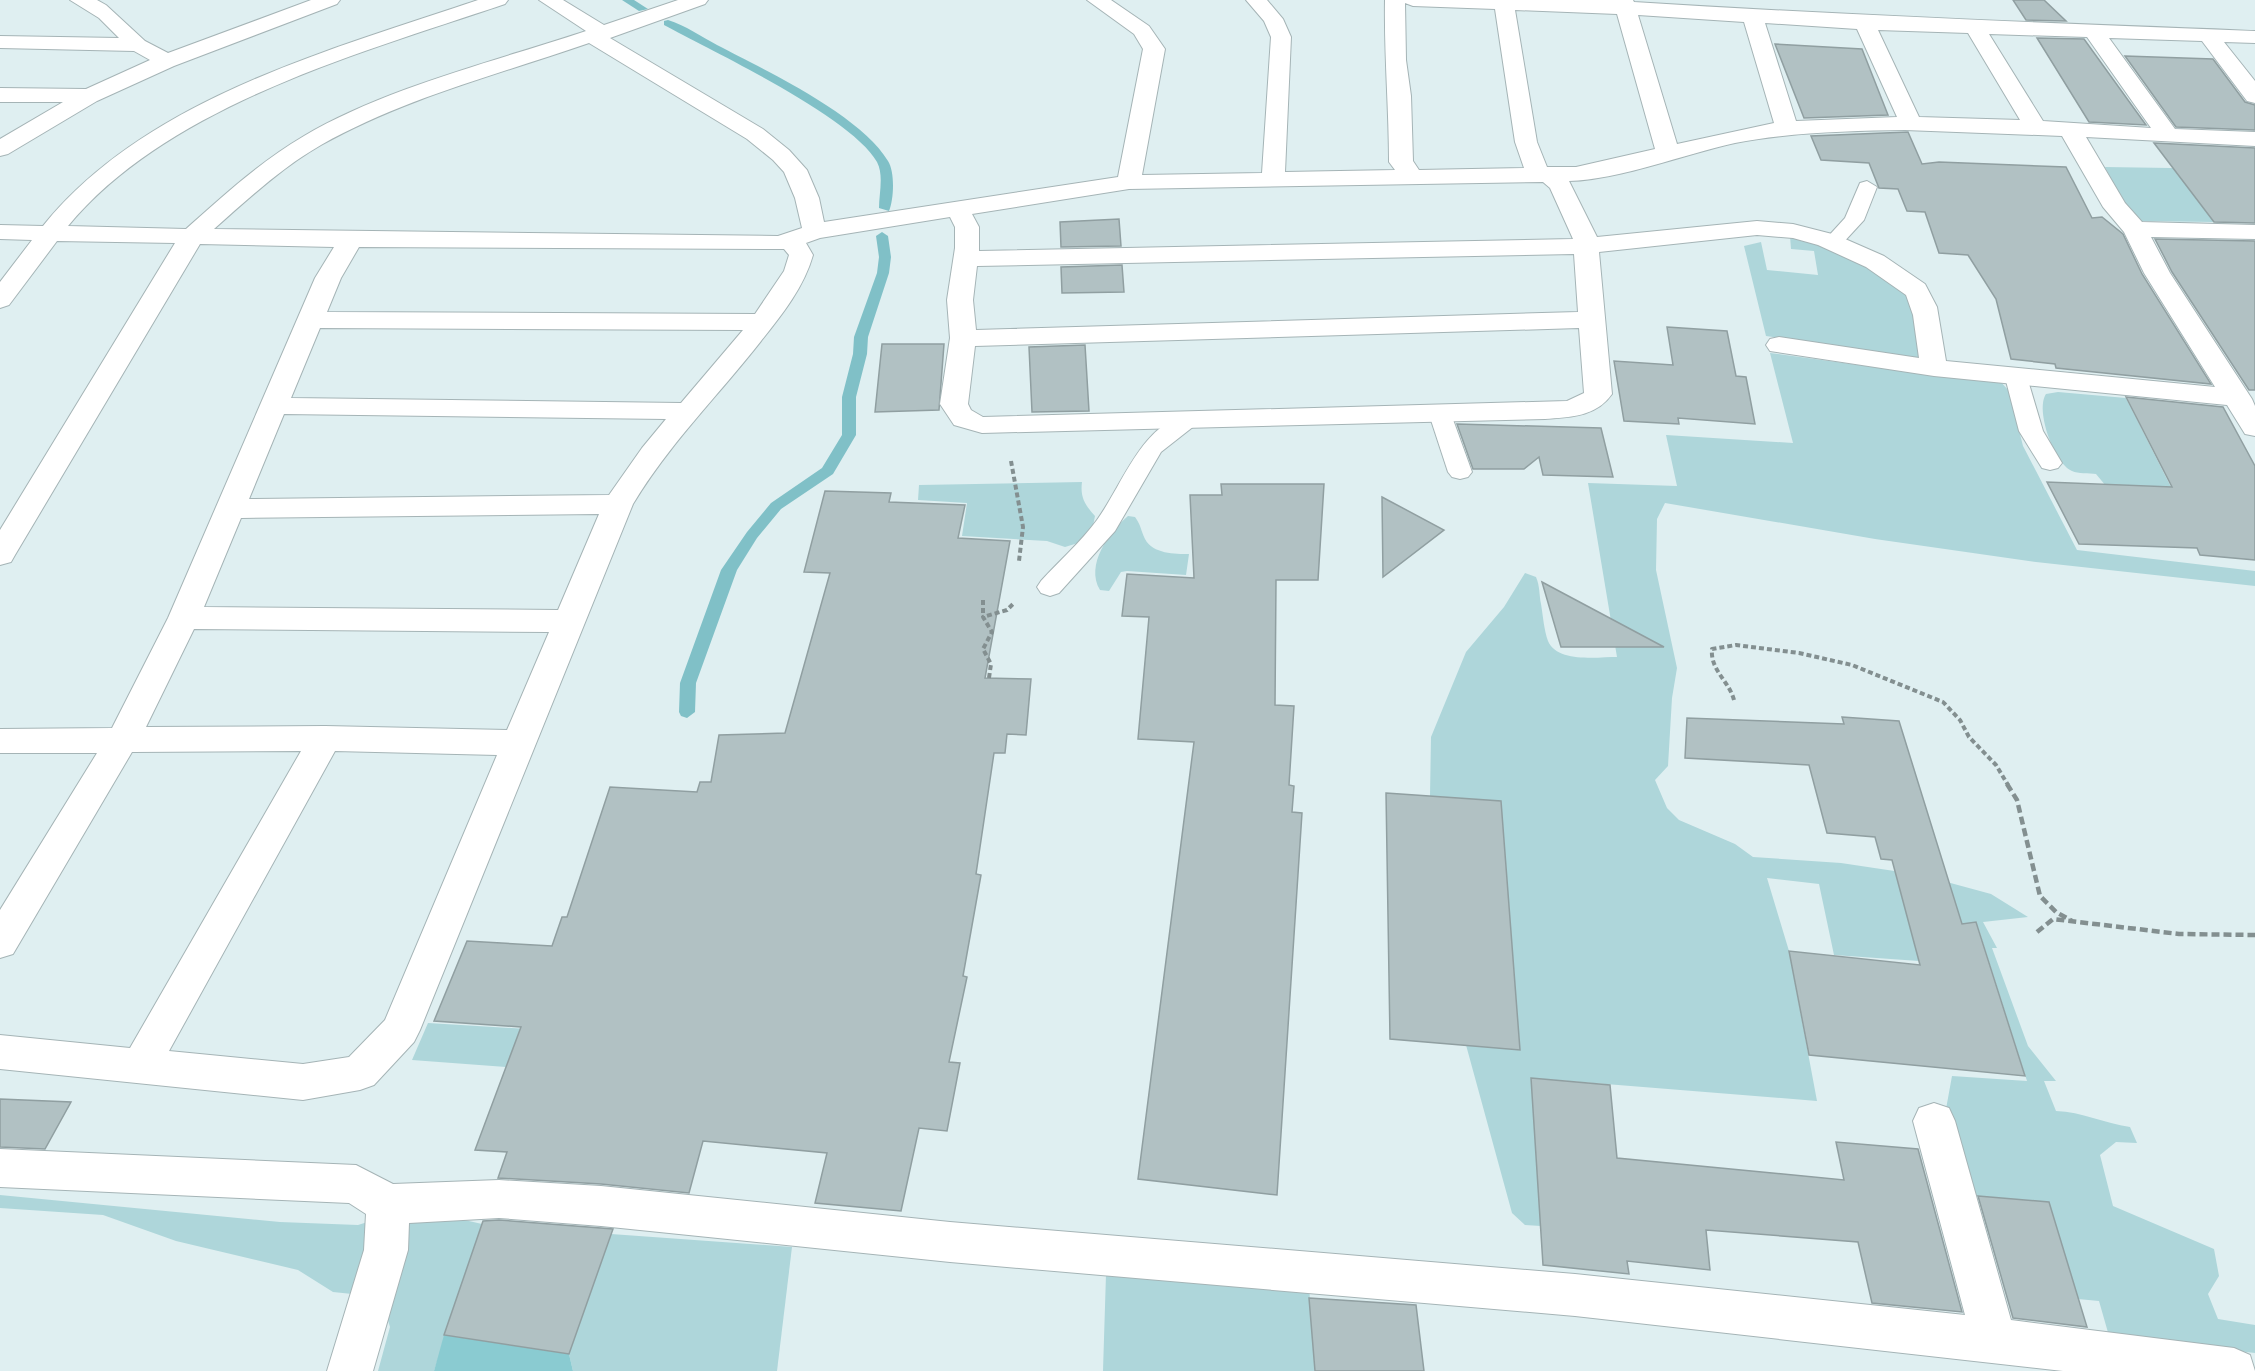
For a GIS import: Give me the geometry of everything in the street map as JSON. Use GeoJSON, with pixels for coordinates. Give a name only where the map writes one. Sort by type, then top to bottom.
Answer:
{"type":"FeatureCollection","features":[{"type":"Feature","properties":{"kind":"street"},"geometry":{"type":"LineString","coordinates":[[80,0],[99,7],[112,16],[138,45],[166,61]]}},
{"type":"Feature","properties":{"kind":"street"},"geometry":{"type":"LineString","coordinates":[[0,149],[89,96],[166,61],[330,0]]}},
{"type":"Feature","properties":{"kind":"street"},"geometry":{"type":"LineString","coordinates":[[0,300],[50,233],[91,187],[128,156],[219,103],[296,71],[498,0]]}},
{"type":"Feature","properties":{"kind":"street"},"geometry":{"type":"LineString","coordinates":[[0,1052],[303,1082],[360,1074],[400,1030],[618,504],[647,460],[762,322],[797,268],[801,256],[797,247],[811,221],[807,198],[795,170],[781,154],[755,134],[598,35],[549,0]]}},
{"type":"Feature","properties":{"kind":"street"},"geometry":{"type":"LineString","coordinates":[[0,555],[12,515],[192,236],[264,172],[346,122],[420,92],[598,35],[698,0]]}},
{"type":"Feature","properties":{"kind":"street"},"geometry":{"type":"LineString","coordinates":[[1097,0],[1142,30],[1154,49],[1129,182]]}},
{"type":"Feature","properties":{"kind":"street"},"geometry":{"type":"LineString","coordinates":[[1256,0],[1273,19],[1281,37],[1273,179]]}},
{"type":"Feature","properties":{"kind":"street"},"geometry":{"type":"LineString","coordinates":[[1395,0],[1395,60],[1400,96],[1401,162],[1413,177]]}},
{"type":"Feature","properties":{"kind":"street"},"geometry":{"type":"LineString","coordinates":[[1413,0],[1624,4],[1753,16],[1865,22],[2255,37]]}},
{"type":"Feature","properties":{"kind":"street"},"geometry":{"type":"LineString","coordinates":[[958,209],[967,227],[966,259],[960,300],[963,338],[954,404],[957,414],[966,421],[982,425],[1440,414],[1545,411],[1584,405],[1594,400],[1598,394],[1590,320],[1586,246],[1582,231],[1560,185],[1544,175],[1526,142],[1504,3]]}},
{"type":"Feature","properties":{"kind":"street"},"geometry":{"type":"LineString","coordinates":[[1624,4],[1668,153]]}},
{"type":"Feature","properties":{"kind":"street"},"geometry":{"type":"LineString","coordinates":[[257,6],[275,19]]}},
{"type":"Feature","properties":{"kind":"street"},"geometry":{"type":"LineString","coordinates":[[1753,16],[1787,128]]}},
{"type":"Feature","properties":{"kind":"street"},"geometry":{"type":"LineString","coordinates":[[1865,22],[1911,124]]}},
{"type":"Feature","properties":{"kind":"street"},"geometry":{"type":"LineString","coordinates":[[1975,27],[2036,128]]}},
{"type":"Feature","properties":{"kind":"street"},"geometry":{"type":"LineString","coordinates":[[2092,29],[2167,134]]}},
{"type":"Feature","properties":{"kind":"street"},"geometry":{"type":"LineString","coordinates":[[2207,34],[2255,96]]}},
{"type":"Feature","properties":{"kind":"street"},"geometry":{"type":"LineString","coordinates":[[0,42],[138,45]]}},
{"type":"Feature","properties":{"kind":"street"},"geometry":{"type":"LineString","coordinates":[[0,94],[89,96]]}},
{"type":"Feature","properties":{"kind":"street"},"geometry":{"type":"LineString","coordinates":[[0,232],[351,240],[803,236],[1129,182],[1544,175],[1609,168],[1787,128],[1911,124],[2255,139]]}},
{"type":"Feature","properties":{"kind":"street"},"geometry":{"type":"LineString","coordinates":[[2070,130],[2115,207],[2135,230],[2157,273],[2247,411]]}},
{"type":"Feature","properties":{"kind":"street"},"geometry":{"type":"LineString","coordinates":[[966,259],[1586,246],[1757,228],[1782,228],[1834,241],[1912,284],[1922,300],[1934,368]]}},
{"type":"Feature","properties":{"kind":"street"},"geometry":{"type":"LineString","coordinates":[[2135,230],[2255,232]]}},
{"type":"Feature","properties":{"kind":"street"},"geometry":{"type":"LineString","coordinates":[[0,943],[123,739],[184,618],[228,509],[313,320],[328,278],[351,240]]}},
{"type":"Feature","properties":{"kind":"street"},"geometry":{"type":"LineString","coordinates":[[313,320],[762,322]]}},
{"type":"Feature","properties":{"kind":"street"},"geometry":{"type":"LineString","coordinates":[[963,338],[1590,320]]}},
{"type":"Feature","properties":{"kind":"street"},"geometry":{"type":"LineString","coordinates":[[1779,345],[1934,368],[2209,394],[2247,411]]}},
{"type":"Feature","properties":{"kind":"street"},"geometry":{"type":"LineString","coordinates":[[274,406],[689,411]]}},
{"type":"Feature","properties":{"kind":"street"},"geometry":{"type":"LineString","coordinates":[[228,509],[618,504]]}},
{"type":"Feature","properties":{"kind":"street"},"geometry":{"type":"LineString","coordinates":[[184,618],[570,621]]}},
{"type":"Feature","properties":{"kind":"street"},"geometry":{"type":"LineString","coordinates":[[0,741],[325,738],[518,743]]}},
{"type":"Feature","properties":{"kind":"street"},"geometry":{"type":"LineString","coordinates":[[141,1065],[325,738]]}},
{"type":"Feature","properties":{"kind":"street"},"geometry":{"type":"LineString","coordinates":[[1934,1122],[1994,1340]]}},
{"type":"Feature","properties":{"kind":"street"},"geometry":{"type":"LineString","coordinates":[[0,1168],[356,1184],[388,1204],[499,1199],[601,1206],[950,1242],[1575,1295],[1994,1340],[2235,1371]]}},
{"type":"Feature","properties":{"kind":"street"},"geometry":{"type":"LineString","coordinates":[[350,1371],[386,1250],[388,1204]]}},
{"type":"Feature","properties":{"kind":"lane"},"geometry":{"type":"LineString","coordinates":[[1834,241],[1854,220],[1867,187]]}},
{"type":"Feature","properties":{"kind":"lane"},"geometry":{"type":"LineString","coordinates":[[2016,376],[2031,431],[2050,463]]}},
{"type":"Feature","properties":{"kind":"lane"},"geometry":{"type":"LineString","coordinates":[[1440,414],[1460,472]]}},
{"type":"Feature","properties":{"kind":"lane"},"geometry":{"type":"LineString","coordinates":[[1050,587],[1106,525],[1152,447],[1192,419]]}},
{"type":"Feature","properties":{"kind":"path"},"geometry":{"type":"LineString","coordinates":[[982,425],[1001,439],[1010,454],[1023,527],[1018,568]]}},
{"type":"Feature","properties":{"kind":"path"},"geometry":{"type":"LineString","coordinates":[[983,600],[983,617],[992,632],[983,649],[991,664],[989,678]]}},
{"type":"Feature","properties":{"kind":"path"},"geometry":{"type":"LineString","coordinates":[[983,617],[1007,610],[1013,602]]}},
{"type":"Feature","properties":{"kind":"path"},"geometry":{"type":"LineString","coordinates":[[1734,700],[1733,693],[1712,666],[1710,659],[1712,649],[1736,645],[1799,653],[1852,665],[1943,702],[1960,720],[1969,737],[1996,765],[2017,800],[2040,896],[2056,912],[2072,921]]}},
{"type":"Feature","properties":{"kind":"path"},"geometry":{"type":"LineString","coordinates":[[2037,932],[2042,930],[2049,920],[2072,921],[2146,932],[2223,938],[2255,935]]}},
{"type":"Feature","properties":{"kind":"shaded area"},"geometry":{"type":"Polygon","coordinates":[[[2105,167],[2236,169],[2214,222],[2142,221],[2123,204],[2105,167]]]}},
{"type":"Feature","properties":{"kind":"shaded area"},"geometry":{"type":"Polygon","coordinates":[[[1790,236],[1843,251],[1900,286],[1913,303],[1921,359],[1766,336],[1744,246],[1761,242],[1767,270],[1818,275],[1814,251],[1791,249],[1790,236]]]}},
{"type":"Feature","properties":{"kind":"shaded area"},"geometry":{"type":"Polygon","coordinates":[[[1770,353],[1946,377],[2000,381],[2009,391],[2023,446],[2077,550],[2255,571],[2255,586],[2036,562],[1875,539],[1665,503],[1657,519],[1656,570],[1677,668],[1672,698],[1668,766],[1655,780],[1667,808],[1679,820],[1735,844],[1753,857],[1841,863],[1921,875],[1991,894],[2028,917],[1983,922],[1997,948],[1992,948],[2028,1046],[2056,1081],[2044,1081],[2056,1111],[2075,1113],[2130,1127],[2137,1143],[2116,1142],[2100,1155],[2113,1206],[2214,1249],[2219,1276],[2208,1294],[2218,1319],[2255,1325],[2255,1353],[2109,1336],[2099,1301],[2078,1299],[2049,1202],[1972,1196],[1946,1109],[1952,1076],[2027,1081],[1978,927],[1909,922],[1919,961],[1834,955],[1819,884],[1767,878],[1789,951],[1817,1101],[1531,1078],[1541,1226],[1525,1225],[1512,1213],[1466,1045],[1520,1049],[1501,801],[1430,796],[1431,737],[1466,652],[1504,607],[1525,573],[1536,577],[1548,641],[1553,648],[1569,656],[1617,657],[1588,483],[1677,486],[1666,435],[1793,443],[1770,353]]]}},
{"type":"Feature","properties":{"kind":"shaded area"},"geometry":{"type":"Polygon","coordinates":[[[2058,392],[2126,398],[2174,493],[2106,486],[2096,474],[2074,472],[2065,466],[2048,436],[2043,412],[2046,394],[2058,392]]]}},
{"type":"Feature","properties":{"kind":"shaded area"},"geometry":{"type":"Polygon","coordinates":[[[1082,482],[1084,500],[1095,516],[1092,531],[1078,543],[1065,547],[1047,541],[962,536],[967,503],[918,500],[919,485],[1082,482]]]}},
{"type":"Feature","properties":{"kind":"shaded area"},"geometry":{"type":"Polygon","coordinates":[[[1128,516],[1135,517],[1145,539],[1153,548],[1177,554],[1189,554],[1186,575],[1121,572],[1109,591],[1100,590],[1095,570],[1097,560],[1107,540],[1128,516]]]}},
{"type":"Feature","properties":{"kind":"shaded area"},"geometry":{"type":"Polygon","coordinates":[[[428,1023],[543,1030],[511,1054],[506,1067],[412,1060],[428,1023]]]}},
{"type":"Feature","properties":{"kind":"shaded area"},"geometry":{"type":"Polygon","coordinates":[[[0,1195],[280,1222],[358,1225],[412,1208],[482,1224],[434,1371],[378,1371],[390,1327],[381,1297],[333,1292],[298,1270],[176,1241],[103,1215],[0,1208],[0,1195]]]}},
{"type":"Feature","properties":{"kind":"shaded area"},"geometry":{"type":"Polygon","coordinates":[[[611,1234],[792,1247],[777,1371],[573,1371],[569,1354],[611,1234]]]}},
{"type":"Feature","properties":{"kind":"shaded area"},"geometry":{"type":"Polygon","coordinates":[[[1106,1274],[1309,1286],[1315,1371],[1103,1371],[1106,1274]]]}},
{"type":"Feature","properties":{"kind":"shaded area"},"geometry":{"type":"Polygon","coordinates":[[[444,1335],[569,1354],[573,1371],[434,1371],[444,1335]]]}},
{"type":"Feature","properties":{"kind":"building"},"geometry":{"type":"Polygon","coordinates":[[[2013,0],[2044,0],[2066,21],[2026,20],[2013,0]]]}},
{"type":"Feature","properties":{"kind":"building"},"geometry":{"type":"Polygon","coordinates":[[[2037,38],[2084,39],[2146,125],[2089,122],[2037,38]]]}},
{"type":"Feature","properties":{"kind":"building"},"geometry":{"type":"Polygon","coordinates":[[[1775,44],[1862,49],[1888,115],[1804,118],[1775,44]]]}},
{"type":"Feature","properties":{"kind":"building"},"geometry":{"type":"Polygon","coordinates":[[[2125,56],[2213,59],[2245,102],[2255,105],[2255,130],[2176,127],[2125,56]]]}},
{"type":"Feature","properties":{"kind":"building"},"geometry":{"type":"Polygon","coordinates":[[[1908,132],[1922,164],[1939,162],[2066,167],[2092,218],[2102,217],[2123,234],[2142,274],[2211,384],[2056,368],[2055,364],[2011,359],[1996,299],[1968,255],[1939,253],[1925,212],[1907,211],[1898,189],[1879,188],[1869,163],[1821,160],[1811,136],[1908,132]]]}},
{"type":"Feature","properties":{"kind":"building"},"geometry":{"type":"Polygon","coordinates":[[[2154,143],[2255,148],[2255,223],[2214,222],[2154,143]]]}},
{"type":"Feature","properties":{"kind":"building"},"geometry":{"type":"Polygon","coordinates":[[[1119,219],[1121,246],[1061,247],[1060,222],[1119,219]]]}},
{"type":"Feature","properties":{"kind":"building"},"geometry":{"type":"Polygon","coordinates":[[[2155,239],[2255,241],[2255,390],[2249,390],[2172,272],[2155,239]]]}},
{"type":"Feature","properties":{"kind":"building"},"geometry":{"type":"Polygon","coordinates":[[[1122,265],[1124,292],[1062,293],[1061,267],[1122,265]]]}},
{"type":"Feature","properties":{"kind":"building"},"geometry":{"type":"Polygon","coordinates":[[[1667,327],[1727,331],[1736,376],[1746,377],[1755,424],[1678,418],[1679,424],[1624,421],[1614,361],[1673,365],[1667,327]]]}},
{"type":"Feature","properties":{"kind":"building"},"geometry":{"type":"Polygon","coordinates":[[[882,344],[944,344],[939,410],[875,412],[882,344]]]}},
{"type":"Feature","properties":{"kind":"building"},"geometry":{"type":"Polygon","coordinates":[[[1085,345],[1089,411],[1032,412],[1029,347],[1085,345]]]}},
{"type":"Feature","properties":{"kind":"building"},"geometry":{"type":"Polygon","coordinates":[[[2126,397],[2223,407],[2255,466],[2255,560],[2200,555],[2197,548],[2079,544],[2047,482],[2172,487],[2126,397]]]}},
{"type":"Feature","properties":{"kind":"building"},"geometry":{"type":"Polygon","coordinates":[[[1457,424],[1601,428],[1613,477],[1543,475],[1539,457],[1524,469],[1473,469],[1457,424]]]}},
{"type":"Feature","properties":{"kind":"building"},"geometry":{"type":"Polygon","coordinates":[[[1221,484],[1324,484],[1318,580],[1276,580],[1275,705],[1294,706],[1289,785],[1294,786],[1292,812],[1302,813],[1277,1195],[1138,1179],[1194,742],[1138,739],[1149,617],[1122,616],[1127,574],[1194,578],[1190,495],[1222,495],[1221,484]]]}},
{"type":"Feature","properties":{"kind":"building"},"geometry":{"type":"Polygon","coordinates":[[[825,491],[891,493],[889,502],[965,505],[958,538],[1010,541],[985,678],[1031,679],[1026,735],[1007,734],[1005,753],[994,753],[976,874],[981,875],[963,976],[967,977],[949,1062],[960,1063],[947,1131],[919,1128],[901,1211],[815,1203],[827,1153],[703,1141],[689,1193],[601,1184],[498,1178],[507,1152],[475,1150],[521,1027],[434,1021],[467,941],[552,946],[562,917],[567,917],[610,787],[697,792],[700,782],[711,782],[719,735],[785,733],[830,573],[804,572],[825,491]]]}},
{"type":"Feature","properties":{"kind":"building"},"geometry":{"type":"Polygon","coordinates":[[[1382,497],[1444,530],[1383,577],[1382,497]]]}},
{"type":"Feature","properties":{"kind":"building"},"geometry":{"type":"Polygon","coordinates":[[[1542,582],[1664,647],[1561,647],[1542,582]]]}},
{"type":"Feature","properties":{"kind":"building"},"geometry":{"type":"Polygon","coordinates":[[[1842,717],[1899,721],[1962,924],[1976,922],[2025,1076],[1809,1055],[1789,951],[1920,965],[1892,860],[1881,859],[1875,837],[1827,833],[1809,765],[1685,758],[1687,718],[1844,724],[1842,717]]]}},
{"type":"Feature","properties":{"kind":"building"},"geometry":{"type":"Polygon","coordinates":[[[1386,793],[1501,801],[1520,1050],[1390,1039],[1386,793]]]}},
{"type":"Feature","properties":{"kind":"building"},"geometry":{"type":"Polygon","coordinates":[[[1531,1078],[1610,1085],[1617,1158],[1844,1180],[1836,1142],[1918,1149],[1962,1312],[1872,1303],[1858,1242],[1706,1230],[1710,1270],[1627,1261],[1629,1274],[1543,1265],[1531,1078]]]}},
{"type":"Feature","properties":{"kind":"building"},"geometry":{"type":"Polygon","coordinates":[[[0,1099],[71,1102],[45,1149],[0,1147],[0,1099]]]}},
{"type":"Feature","properties":{"kind":"building"},"geometry":{"type":"Polygon","coordinates":[[[1978,1196],[2049,1202],[2087,1327],[2013,1318],[1978,1196]]]}},
{"type":"Feature","properties":{"kind":"building"},"geometry":{"type":"Polygon","coordinates":[[[499,1220],[613,1229],[569,1354],[444,1335],[483,1221],[499,1220]]]}},
{"type":"Feature","properties":{"kind":"building"},"geometry":{"type":"Polygon","coordinates":[[[1309,1298],[1416,1305],[1424,1371],[1315,1371],[1309,1298]]]}},
{"type":"Feature","properties":{"kind":"waterway"},"geometry":{"type":"LineString","coordinates":[[627,0],[643,9]]}},
{"type":"Feature","properties":{"kind":"waterway"},"geometry":{"type":"LineString","coordinates":[[668,23],[785,86],[848,127],[870,146],[883,162],[886,178],[885,208]]}},
{"type":"Feature","properties":{"kind":"waterway"},"geometry":{"type":"LineString","coordinates":[[687,712],[688,683],[729,570],[752,535],[776,506],[828,471],[849,435],[849,397],[860,354],[861,337],[883,273],[885,257],[882,236]]}}]}
